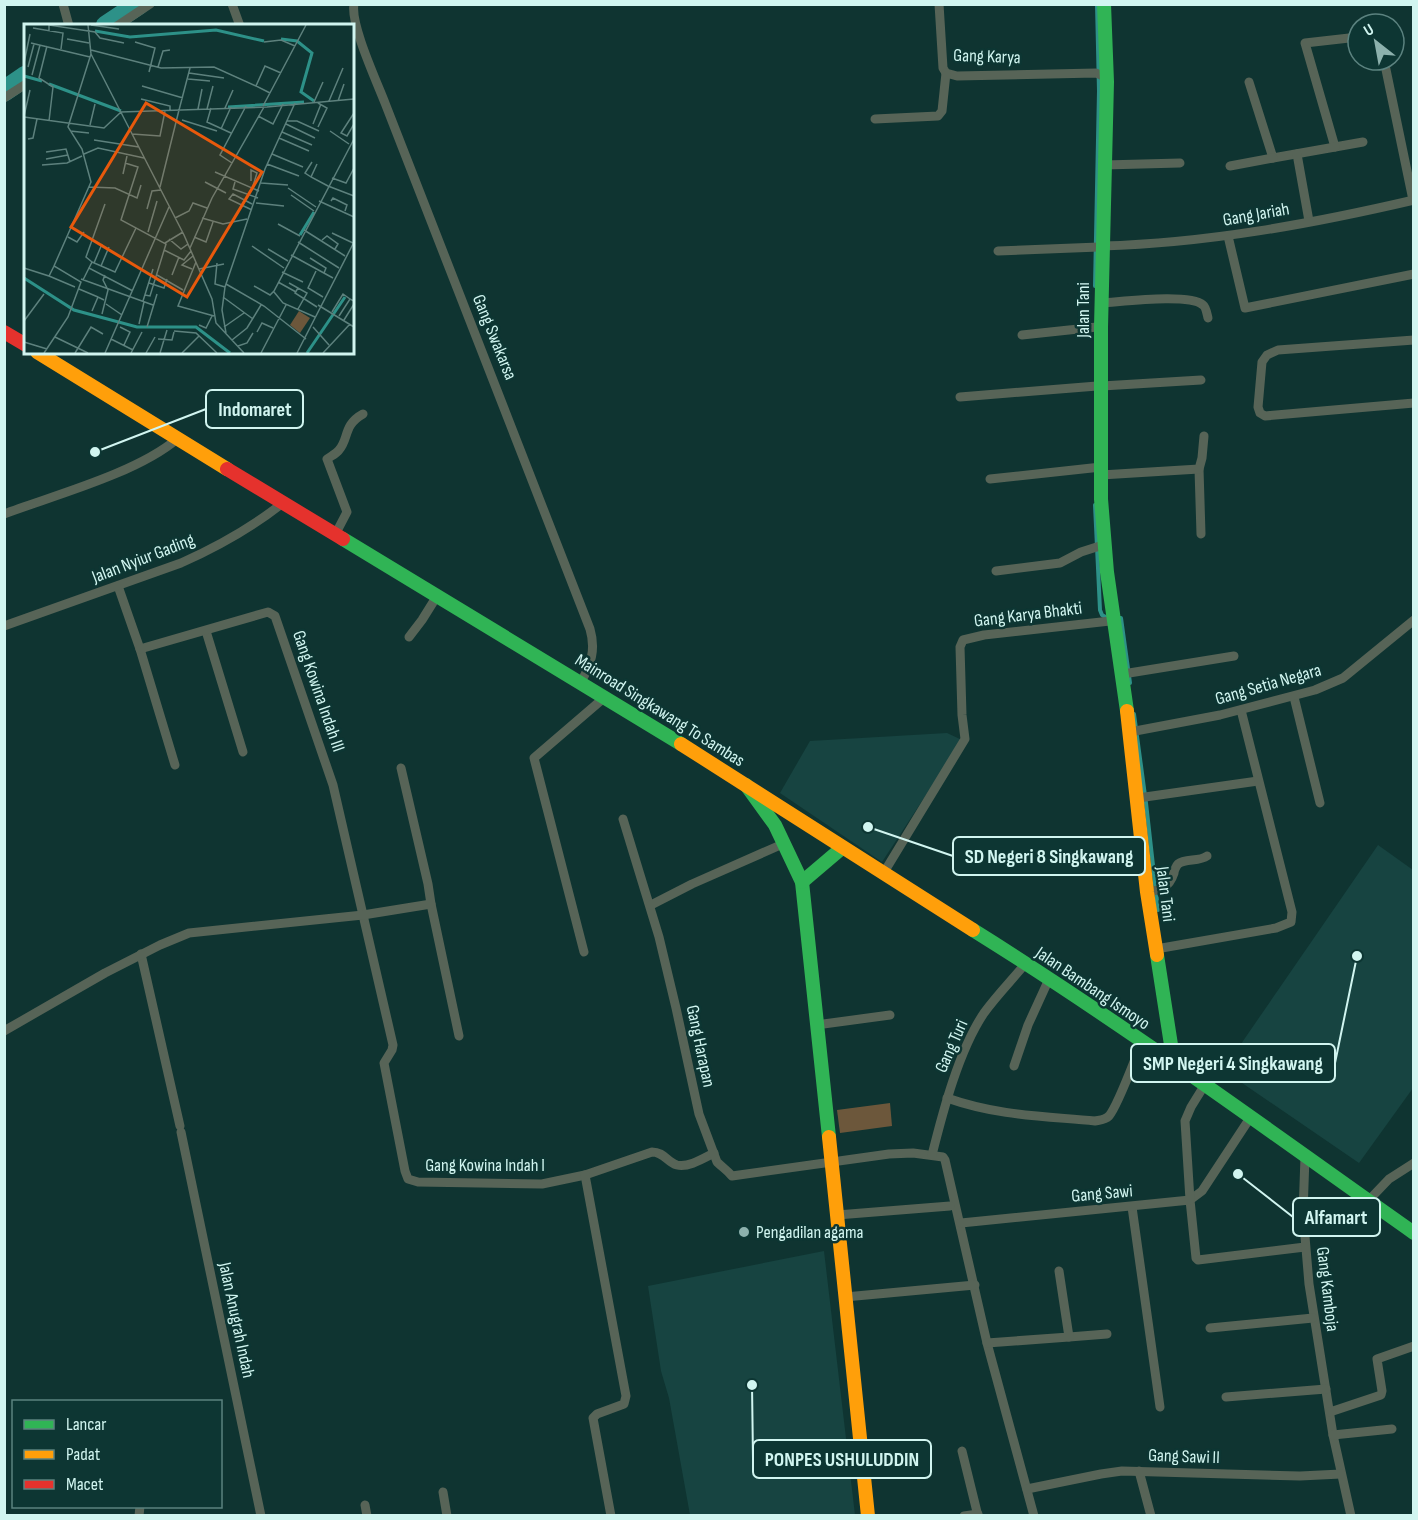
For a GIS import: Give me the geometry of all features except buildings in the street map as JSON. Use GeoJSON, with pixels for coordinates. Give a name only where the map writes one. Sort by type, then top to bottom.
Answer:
{"type":"FeatureCollection","features":[{"type":"Feature","properties":{"kind":"street"},"geometry":{"type":"LineString","coordinates":[[63,4],[68,24]]}},
{"type":"Feature","properties":{"kind":"street"},"geometry":{"type":"LineString","coordinates":[[134,21],[150,4]]}},
{"type":"Feature","properties":{"kind":"street"},"geometry":{"type":"LineString","coordinates":[[232,4],[239,24]]}},
{"type":"Feature","properties":{"kind":"street","name":"Gang Swakarsa"},"geometry":{"type":"LineString","coordinates":[[354,4],[353,11],[359,33],[385,103],[590,629],[594,649],[589,667],[582,679]]}},
{"type":"Feature","properties":{"kind":"street","name":"Gang Karya"},"geometry":{"type":"LineString","coordinates":[[939,4],[943,68],[946,73],[957,76],[1102,76]]}},
{"type":"Feature","properties":{"kind":"street","name":"Jalan Tani"},"geometry":{"type":"LineString","coordinates":[[1104,4],[1102,76],[1104,165],[1098,247],[1102,303],[1097,327],[1095,386],[1110,620],[1123,674],[1132,731],[1153,891],[1156,949],[1173,1058]]}},
{"type":"Feature","properties":{"kind":"street"},"geometry":{"type":"LineString","coordinates":[[1335,147],[1305,43],[1346,38]]}},
{"type":"Feature","properties":{"kind":"street"},"geometry":{"type":"LineString","coordinates":[[1386,72],[1413,200]]}},
{"type":"Feature","properties":{"kind":"street"},"geometry":{"type":"LineString","coordinates":[[875,119],[938,116],[942,111],[946,73]]}},
{"type":"Feature","properties":{"kind":"street"},"geometry":{"type":"LineString","coordinates":[[1249,82],[1273,158]]}},
{"type":"Feature","properties":{"kind":"street"},"geometry":{"type":"LineString","coordinates":[[4,98],[24,85]]}},
{"type":"Feature","properties":{"kind":"street"},"geometry":{"type":"LineString","coordinates":[[1230,166],[1363,142]]}},
{"type":"Feature","properties":{"kind":"street"},"geometry":{"type":"LineString","coordinates":[[1297,154],[1309,221]]}},
{"type":"Feature","properties":{"kind":"street"},"geometry":{"type":"LineString","coordinates":[[1104,165],[1180,163]]}},
{"type":"Feature","properties":{"kind":"street","name":"Gang Jariah"},"geometry":{"type":"LineString","coordinates":[[998,251],[1098,247],[1228,236],[1413,200]]}},
{"type":"Feature","properties":{"kind":"street"},"geometry":{"type":"LineString","coordinates":[[1228,236],[1245,308],[1413,274]]}},
{"type":"Feature","properties":{"kind":"street"},"geometry":{"type":"LineString","coordinates":[[1102,303],[1150,299],[1183,300],[1201,303],[1208,318]]}},
{"type":"Feature","properties":{"kind":"street"},"geometry":{"type":"LineString","coordinates":[[1022,335],[1097,327]]}},
{"type":"Feature","properties":{"kind":"street"},"geometry":{"type":"LineString","coordinates":[[4,332],[24,344]]}},
{"type":"Feature","properties":{"kind":"street"},"geometry":{"type":"LineString","coordinates":[[1413,340],[1278,350],[1267,355],[1262,362],[1258,407],[1260,413],[1265,416],[1413,403]]}},
{"type":"Feature","properties":{"kind":"street","name":"Mainroad Singkawang To Sambas"},"geometry":{"type":"LineString","coordinates":[[43,354],[177,439],[284,502],[337,530],[437,596],[582,679],[605,697],[745,783],[785,843],[802,882],[868,1515]]}},
{"type":"Feature","properties":{"kind":"street"},"geometry":{"type":"LineString","coordinates":[[960,397],[1201,380]]}},
{"type":"Feature","properties":{"kind":"street"},"geometry":{"type":"LineString","coordinates":[[337,530],[346,514],[327,459],[340,449],[352,423],[363,414]]}},
{"type":"Feature","properties":{"kind":"street"},"geometry":{"type":"LineString","coordinates":[[1201,534],[1199,469],[1204,436]]}},
{"type":"Feature","properties":{"kind":"street"},"geometry":{"type":"LineString","coordinates":[[4,514],[109,476],[165,450],[177,439]]}},
{"type":"Feature","properties":{"kind":"street"},"geometry":{"type":"LineString","coordinates":[[990,479],[1101,471],[1199,469]]}},
{"type":"Feature","properties":{"kind":"street","name":"Jalan Nyiur Gading"},"geometry":{"type":"LineString","coordinates":[[4,626],[204,553],[284,502]]}},
{"type":"Feature","properties":{"kind":"street"},"geometry":{"type":"LineString","coordinates":[[996,571],[1060,563],[1081,552],[1106,544]]}},
{"type":"Feature","properties":{"kind":"street"},"geometry":{"type":"LineString","coordinates":[[118,586],[140,649],[175,765]]}},
{"type":"Feature","properties":{"kind":"street"},"geometry":{"type":"LineString","coordinates":[[409,637],[437,596]]}},
{"type":"Feature","properties":{"kind":"street","name":"Gang Kowina Indah III"},"geometry":{"type":"LineString","coordinates":[[140,649],[268,612],[275,616],[333,785],[363,915]]}},
{"type":"Feature","properties":{"kind":"street","name":"Gang Karya Bhakti"},"geometry":{"type":"LineString","coordinates":[[883,874],[964,740],[960,647],[963,640],[1110,620]]}},
{"type":"Feature","properties":{"kind":"street","name":"Gang Setia Negara"},"geometry":{"type":"LineString","coordinates":[[1132,731],[1241,710],[1315,690],[1343,678],[1413,620]]}},
{"type":"Feature","properties":{"kind":"street"},"geometry":{"type":"LineString","coordinates":[[206,631],[243,752]]}},
{"type":"Feature","properties":{"kind":"street"},"geometry":{"type":"LineString","coordinates":[[1123,674],[1234,656]]}},
{"type":"Feature","properties":{"kind":"street"},"geometry":{"type":"LineString","coordinates":[[584,951],[534,758],[605,697]]}},
{"type":"Feature","properties":{"kind":"street"},"geometry":{"type":"LineString","coordinates":[[1294,697],[1320,802]]}},
{"type":"Feature","properties":{"kind":"street"},"geometry":{"type":"LineString","coordinates":[[1156,949],[1292,922],[1292,912],[1241,710]]}},
{"type":"Feature","properties":{"kind":"street"},"geometry":{"type":"LineString","coordinates":[[400,768],[428,884],[459,1036]]}},
{"type":"Feature","properties":{"kind":"street"},"geometry":{"type":"LineString","coordinates":[[1140,798],[1258,781]]}},
{"type":"Feature","properties":{"kind":"street","name":"Jalan Bambang Ismoyo"},"geometry":{"type":"LineString","coordinates":[[745,783],[842,848],[1026,963],[1142,1042],[1173,1058],[1204,1086],[1305,1157],[1370,1199],[1413,1233]]}},
{"type":"Feature","properties":{"kind":"street","name":"Gang Harapan"},"geometry":{"type":"LineString","coordinates":[[623,819],[651,905],[699,1114],[717,1162],[732,1176],[830,1162]]}},
{"type":"Feature","properties":{"kind":"street"},"geometry":{"type":"LineString","coordinates":[[651,905],[692,884],[785,843]]}},
{"type":"Feature","properties":{"kind":"street"},"geometry":{"type":"LineString","coordinates":[[802,882],[842,848]]}},
{"type":"Feature","properties":{"kind":"street"},"geometry":{"type":"LineString","coordinates":[[1153,891],[1171,882],[1176,867],[1180,863],[1199,860],[1207,856]]}},
{"type":"Feature","properties":{"kind":"street"},"geometry":{"type":"LineString","coordinates":[[4,1031],[141,954],[189,933],[363,915],[431,904]]}},
{"type":"Feature","properties":{"kind":"street","name":"Gang Kowina Indah I"},"geometry":{"type":"LineString","coordinates":[[363,915],[393,1045],[384,1063],[408,1179],[418,1182],[542,1184],[585,1175],[652,1152],[661,1153],[679,1166],[714,1153]]}},
{"type":"Feature","properties":{"kind":"street","name":"Jalan Anugrah Indah"},"geometry":{"type":"LineString","coordinates":[[141,954],[261,1515]]}},
{"type":"Feature","properties":{"kind":"street","name":"Gang Turi"},"geometry":{"type":"LineString","coordinates":[[932,1155],[947,1098],[960,1063],[983,1014],[1026,963]]}},
{"type":"Feature","properties":{"kind":"street"},"geometry":{"type":"LineString","coordinates":[[1014,1066],[1049,979]]}},
{"type":"Feature","properties":{"kind":"street"},"geometry":{"type":"LineString","coordinates":[[816,1025],[890,1015]]}},
{"type":"Feature","properties":{"kind":"street"},"geometry":{"type":"LineString","coordinates":[[947,1098],[1003,1114],[1103,1120],[1108,1116],[1116,1101],[1142,1042]]}},
{"type":"Feature","properties":{"kind":"street"},"geometry":{"type":"LineString","coordinates":[[1204,1086],[1185,1121],[1195,1256],[1198,1260],[1305,1247]]}},
{"type":"Feature","properties":{"kind":"street"},"geometry":{"type":"LineString","coordinates":[[1190,1200],[1202,1191],[1250,1118]]}},
{"type":"Feature","properties":{"kind":"street"},"geometry":{"type":"LineString","coordinates":[[830,1162],[889,1154],[943,1157],[961,1223],[987,1343],[1034,1515]]}},
{"type":"Feature","properties":{"kind":"street","name":"Gang Kamboja"},"geometry":{"type":"LineString","coordinates":[[1305,1157],[1303,1201],[1305,1247],[1313,1318],[1341,1474]]}},
{"type":"Feature","properties":{"kind":"street"},"geometry":{"type":"LineString","coordinates":[[1370,1199],[1389,1179],[1413,1163]]}},
{"type":"Feature","properties":{"kind":"street"},"geometry":{"type":"LineString","coordinates":[[585,1175],[626,1396],[624,1404],[597,1414],[594,1418],[611,1515]]}},
{"type":"Feature","properties":{"kind":"street","name":"Gang Sawi"},"geometry":{"type":"LineString","coordinates":[[961,1223],[1190,1200]]}},
{"type":"Feature","properties":{"kind":"street"},"geometry":{"type":"LineString","coordinates":[[837,1215],[950,1206]]}},
{"type":"Feature","properties":{"kind":"street"},"geometry":{"type":"LineString","coordinates":[[1132,1207],[1160,1407]]}},
{"type":"Feature","properties":{"kind":"street"},"geometry":{"type":"LineString","coordinates":[[1059,1272],[1069,1337]]}},
{"type":"Feature","properties":{"kind":"street"},"geometry":{"type":"LineString","coordinates":[[845,1297],[975,1285]]}},
{"type":"Feature","properties":{"kind":"street"},"geometry":{"type":"LineString","coordinates":[[1210,1329],[1313,1318]]}},
{"type":"Feature","properties":{"kind":"street"},"geometry":{"type":"LineString","coordinates":[[987,1343],[1107,1334]]}},
{"type":"Feature","properties":{"kind":"street"},"geometry":{"type":"LineString","coordinates":[[1330,1412],[1381,1395],[1377,1359],[1413,1346]]}},
{"type":"Feature","properties":{"kind":"street"},"geometry":{"type":"LineString","coordinates":[[1226,1397],[1326,1389]]}},
{"type":"Feature","properties":{"kind":"street"},"geometry":{"type":"LineString","coordinates":[[1333,1435],[1392,1429]]}},
{"type":"Feature","properties":{"kind":"street"},"geometry":{"type":"LineString","coordinates":[[962,1451],[978,1515],[964,1515]]}},
{"type":"Feature","properties":{"kind":"street"},"geometry":{"type":"LineString","coordinates":[[1139,1471],[1151,1515]]}},
{"type":"Feature","properties":{"kind":"street","name":"Gang Sawi II"},"geometry":{"type":"LineString","coordinates":[[1027,1489],[1101,1474],[1139,1471],[1258,1475],[1341,1474]]}},
{"type":"Feature","properties":{"kind":"street"},"geometry":{"type":"LineString","coordinates":[[1341,1474],[1351,1515]]}},
{"type":"Feature","properties":{"kind":"street"},"geometry":{"type":"LineString","coordinates":[[443,1492],[447,1515]]}},
{"type":"Feature","properties":{"kind":"shaded area"},"geometry":{"type":"Polygon","coordinates":[[[947,733],[962,740],[882,862],[780,793],[810,741],[947,733]]]}},
{"type":"Feature","properties":{"kind":"shaded area"},"geometry":{"type":"Polygon","coordinates":[[[1378,845],[1413,870],[1413,1088],[1359,1163],[1226,1072],[1243,1041],[1378,845]]]}},
{"type":"Feature","properties":{"kind":"shaded area"},"geometry":{"type":"Polygon","coordinates":[[[890,1103],[892,1126],[840,1133],[837,1110],[890,1103]]]}},
{"type":"Feature","properties":{"kind":"shaded area"},"geometry":{"type":"Polygon","coordinates":[[[824,1251],[855,1515],[690,1515],[669,1398],[661,1371],[648,1286],[824,1251]]]}},
{"type":"Feature","properties":{"kind":"waterway"},"geometry":{"type":"LineString","coordinates":[[109,24],[139,4]]}},
{"type":"Feature","properties":{"kind":"waterway"},"geometry":{"type":"LineString","coordinates":[[1095,286],[1099,91],[1097,4]]}},
{"type":"Feature","properties":{"kind":"waterway"},"geometry":{"type":"LineString","coordinates":[[4,91],[24,77]]}},
{"type":"Feature","properties":{"kind":"waterway"},"geometry":{"type":"LineString","coordinates":[[1095,505],[1100,610],[1102,615],[1109,619]]}},
{"type":"Feature","properties":{"kind":"waterway"},"geometry":{"type":"LineString","coordinates":[[1117,618],[1121,618],[1130,683]]}},
{"type":"Feature","properties":{"kind":"waterway"},"geometry":{"type":"LineString","coordinates":[[1134,714],[1158,910]]}},
{"type":"Feature","properties":{"kind":"traffic: fast"},"geometry":{"type":"LineString","coordinates":[[1104,4],[1107,82],[1101,327],[1101,499],[1107,572],[1127,711]]}},
{"type":"Feature","properties":{"kind":"traffic: fast"},"geometry":{"type":"LineString","coordinates":[[343,539],[681,744]]}},
{"type":"Feature","properties":{"kind":"traffic: fast"},"geometry":{"type":"LineString","coordinates":[[746,785],[775,825],[802,882],[829,1137]]}},
{"type":"Feature","properties":{"kind":"traffic: fast"},"geometry":{"type":"LineString","coordinates":[[802,882],[842,848]]}},
{"type":"Feature","properties":{"kind":"traffic: fast"},"geometry":{"type":"LineString","coordinates":[[973,930],[1140,1040],[1414,1233]]}},
{"type":"Feature","properties":{"kind":"traffic: fast"},"geometry":{"type":"LineString","coordinates":[[1157,955],[1174,1064]]}},
{"type":"Feature","properties":{"kind":"traffic: slow"},"geometry":{"type":"LineString","coordinates":[[40,354],[227,469]]}},
{"type":"Feature","properties":{"kind":"traffic: slow"},"geometry":{"type":"LineString","coordinates":[[1127,711],[1147,892],[1157,955]]}},
{"type":"Feature","properties":{"kind":"traffic: slow"},"geometry":{"type":"LineString","coordinates":[[681,744],[973,930]]}},
{"type":"Feature","properties":{"kind":"traffic: slow"},"geometry":{"type":"LineString","coordinates":[[829,1137],[868,1516]]}},
{"type":"Feature","properties":{"kind":"traffic: jam"},"geometry":{"type":"LineString","coordinates":[[4,332],[24,344]]}},
{"type":"Feature","properties":{"kind":"traffic: jam"},"geometry":{"type":"LineString","coordinates":[[227,469],[343,539]]}},
{"type":"Feature","properties":{"kind":"place","name":"Indomaret"},"geometry":{"type":"Point","coordinates":[95,452]}},
{"type":"Feature","properties":{"kind":"place","name":"SD Negeri 8 Singkawang"},"geometry":{"type":"Point","coordinates":[868,827]}},
{"type":"Feature","properties":{"kind":"place","name":"SMP Negeri 4 Singkawang"},"geometry":{"type":"Point","coordinates":[1357,956]}},
{"type":"Feature","properties":{"kind":"place","name":"Alfamart"},"geometry":{"type":"Point","coordinates":[1238,1174]}},
{"type":"Feature","properties":{"kind":"place","name":"Pengadilan agama"},"geometry":{"type":"Point","coordinates":[744,1232]}},
{"type":"Feature","properties":{"kind":"place","name":"PONPES USHULUDDIN"},"geometry":{"type":"Point","coordinates":[752,1385]}}]}
